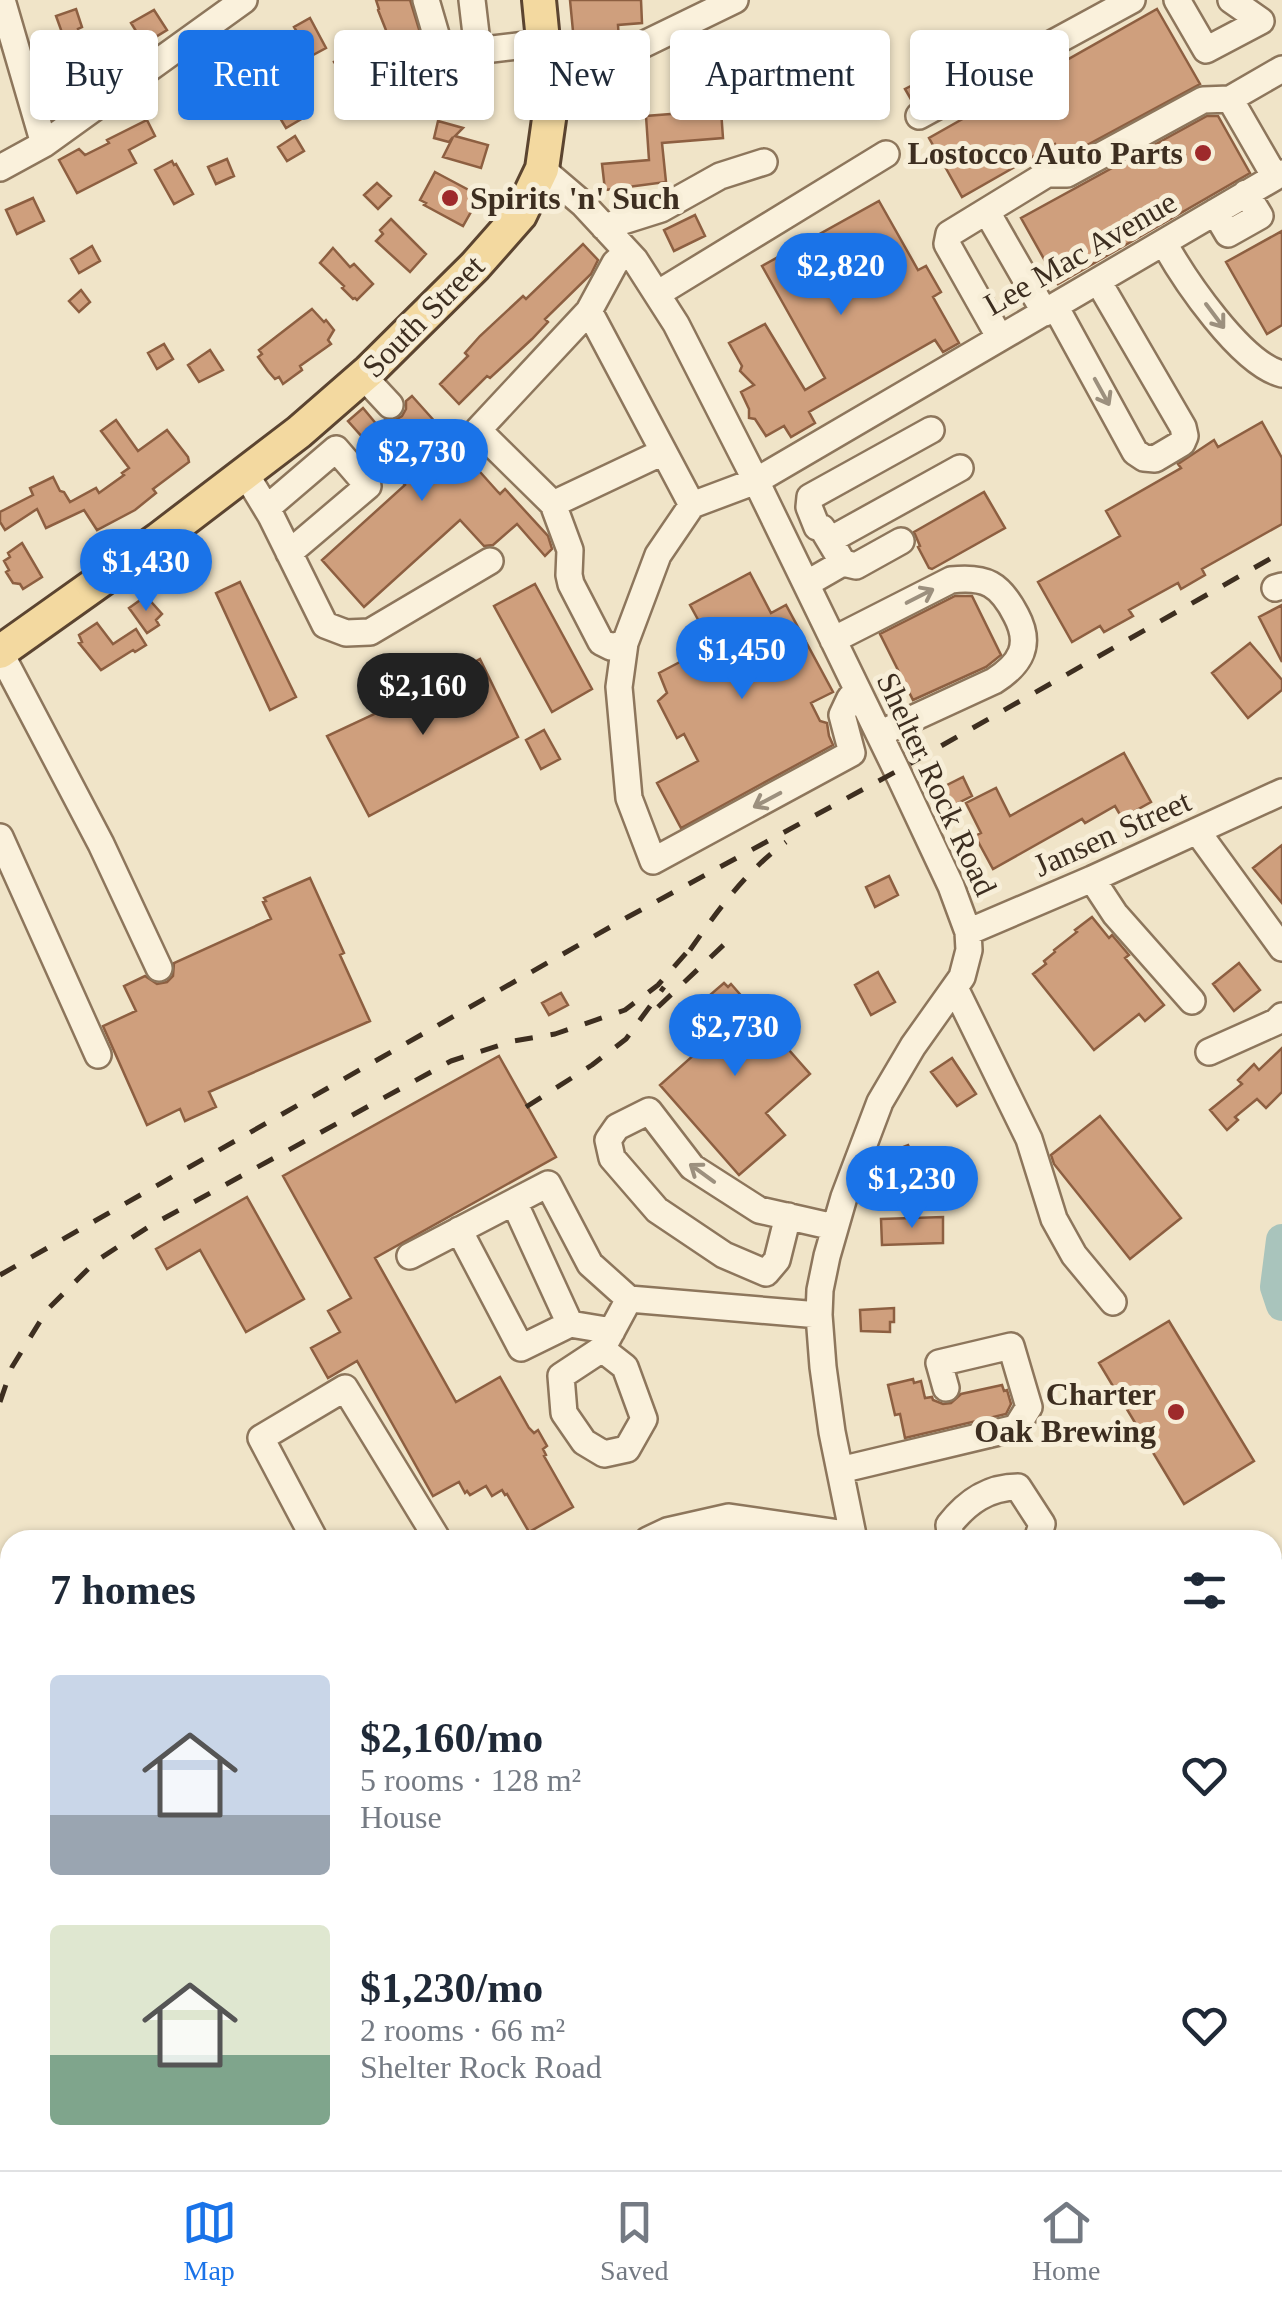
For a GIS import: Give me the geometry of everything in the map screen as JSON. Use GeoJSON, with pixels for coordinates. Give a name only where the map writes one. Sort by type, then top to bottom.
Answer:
{"type":"FeatureCollection","features":[{"type":"Feature","properties":{"kind":"main road","name":"South Street"},"geometry":{"type":"LineString","coordinates":[[539,0],[542,30]]}},
{"type":"Feature","properties":{"kind":"main road","name":"South Street"},"geometry":{"type":"LineString","coordinates":[[0,652],[160,539],[299,432],[363,376],[475,266],[520,215],[542,169],[549,120]]}},
{"type":"Feature","properties":{"kind":"street"},"geometry":{"type":"LineString","coordinates":[[2,0],[44,144]]}},
{"type":"Feature","properties":{"kind":"street"},"geometry":{"type":"LineString","coordinates":[[0,168],[44,144],[244,0]]}},
{"type":"Feature","properties":{"kind":"street"},"geometry":{"type":"LineString","coordinates":[[426,0],[435,30]]}},
{"type":"Feature","properties":{"kind":"street"},"geometry":{"type":"LineString","coordinates":[[472,0],[476,30]]}},
{"type":"Feature","properties":{"kind":"street"},"geometry":{"type":"LineString","coordinates":[[650,41],[735,0]]}},
{"type":"Feature","properties":{"kind":"street"},"geometry":{"type":"LineString","coordinates":[[1069,34],[1132,0]]}},
{"type":"Feature","properties":{"kind":"street"},"geometry":{"type":"LineString","coordinates":[[1178,0],[1206,50],[1261,21],[1230,0]]}},
{"type":"Feature","properties":{"kind":"street"},"geometry":{"type":"LineString","coordinates":[[1000,338],[947,244],[949,234],[1048,174],[1066,174],[1203,100],[1230,99],[1275,72],[1282,99]]}},
{"type":"Feature","properties":{"kind":"street"},"geometry":{"type":"LineString","coordinates":[[1230,99],[1279,175]]}},
{"type":"Feature","properties":{"kind":"street"},"geometry":{"type":"LineString","coordinates":[[657,294],[886,154]]}},
{"type":"Feature","properties":{"kind":"street"},"geometry":{"type":"LineString","coordinates":[[604,226],[661,209],[720,176],[764,162]]}},
{"type":"Feature","properties":{"kind":"street","name":"Shelter Rock Road"},"geometry":{"type":"LineString","coordinates":[[542,169],[583,204],[627,252],[676,324],[879,734],[951,886],[968,932],[966,965],[955,988],[913,1046],[880,1102],[834,1227],[820,1290],[823,1367],[851,1530]]}},
{"type":"Feature","properties":{"kind":"street","name":"Lee Mac Avenue"},"geometry":{"type":"LineString","coordinates":[[692,506],[756,482],[1279,175]]}},
{"type":"Feature","properties":{"kind":"street"},"geometry":{"type":"LineString","coordinates":[[1215,212],[1228,234],[1270,210],[1246,193]]}},
{"type":"Feature","properties":{"kind":"street"},"geometry":{"type":"LineString","coordinates":[[987,212],[1135,452],[1155,459],[1182,443],[1183,427],[1098,281]]}},
{"type":"Feature","properties":{"kind":"street"},"geometry":{"type":"LineString","coordinates":[[1164,242],[1177,266],[1239,348],[1272,372],[1282,374]]}},
{"type":"Feature","properties":{"kind":"street"},"geometry":{"type":"LineString","coordinates":[[625,643],[610,647],[601,642],[571,584],[570,550],[553,504],[478,430],[589,311],[614,263],[627,252]]}},
{"type":"Feature","properties":{"kind":"street"},"geometry":{"type":"LineString","coordinates":[[589,311],[692,506],[658,555],[625,643],[619,688],[629,798],[653,861],[852,754],[842,715],[850,698],[859,693]]}},
{"type":"Feature","properties":{"kind":"street"},"geometry":{"type":"LineString","coordinates":[[363,376],[390,405]]}},
{"type":"Feature","properties":{"kind":"street"},"geometry":{"type":"LineString","coordinates":[[806,584],[839,566],[809,507],[810,498],[931,430]]}},
{"type":"Feature","properties":{"kind":"street"},"geometry":{"type":"LineString","coordinates":[[267,508],[336,449],[368,486],[289,553]]}},
{"type":"Feature","properties":{"kind":"street"},"geometry":{"type":"LineString","coordinates":[[553,504],[663,452]]}},
{"type":"Feature","properties":{"kind":"street"},"geometry":{"type":"LineString","coordinates":[[786,542],[829,543],[960,468]]}},
{"type":"Feature","properties":{"kind":"street"},"geometry":{"type":"LineString","coordinates":[[245,473],[267,508],[325,624],[346,633],[370,632],[490,561]]}},
{"type":"Feature","properties":{"kind":"street"},"geometry":{"type":"LineString","coordinates":[[829,543],[856,566],[902,542]]}},
{"type":"Feature","properties":{"kind":"street"},"geometry":{"type":"LineString","coordinates":[[833,640],[951,580],[969,578],[988,582],[1005,594],[1024,630],[1024,644],[1012,670],[879,734]]}},
{"type":"Feature","properties":{"kind":"street"},"geometry":{"type":"LineString","coordinates":[[0,652],[101,844],[159,968]]}},
{"type":"Feature","properties":{"kind":"street","name":"Jansen Street"},"geometry":{"type":"LineString","coordinates":[[968,932],[1282,792]]}},
{"type":"Feature","properties":{"kind":"street"},"geometry":{"type":"LineString","coordinates":[[1196,831],[1282,948]]}},
{"type":"Feature","properties":{"kind":"street"},"geometry":{"type":"LineString","coordinates":[[0,837],[98,1055]]}},
{"type":"Feature","properties":{"kind":"street"},"geometry":{"type":"LineString","coordinates":[[1092,879],[1115,914],[1192,1000]]}},
{"type":"Feature","properties":{"kind":"street"},"geometry":{"type":"LineString","coordinates":[[955,988],[1029,1140],[1054,1219],[1074,1255],[1112,1302]]}},
{"type":"Feature","properties":{"kind":"street"},"geometry":{"type":"LineString","coordinates":[[1209,1052],[1282,1016]]}},
{"type":"Feature","properties":{"kind":"street"},"geometry":{"type":"LineString","coordinates":[[788,1216],[777,1260],[766,1272],[724,1256],[657,1210],[612,1158],[608,1140],[617,1126],[649,1111],[692,1167],[759,1210],[788,1216],[834,1227]]}},
{"type":"Feature","properties":{"kind":"street"},"geometry":{"type":"LineString","coordinates":[[410,1256],[548,1184],[590,1264],[629,1299],[819,1315]]}},
{"type":"Feature","properties":{"kind":"street"},"geometry":{"type":"LineString","coordinates":[[514,1202],[570,1324],[607,1340],[629,1299]]}},
{"type":"Feature","properties":{"kind":"street"},"geometry":{"type":"LineString","coordinates":[[460,1230],[521,1348],[570,1324]]}},
{"type":"Feature","properties":{"kind":"street"},"geometry":{"type":"LineString","coordinates":[[840,1470],[1016,1428],[1029,1408],[1011,1346],[939,1362],[946,1388]]}},
{"type":"Feature","properties":{"kind":"street"},"geometry":{"type":"LineString","coordinates":[[310,1530],[261,1438],[344,1388],[432,1530]]}},
{"type":"Feature","properties":{"kind":"street"},"geometry":{"type":"LineString","coordinates":[[950,1530],[949,1525],[965,1505],[1002,1487],[1018,1487],[1042,1524],[1040,1530]]}},
{"type":"Feature","properties":{"kind":"street"},"geometry":{"type":"LineString","coordinates":[[670,1530],[729,1517],[806,1530]]}},
{"type":"Feature","properties":{"kind":"building"},"geometry":{"type":"Polygon","coordinates":[[[376,0],[410,0],[419,30],[386,30],[376,0]]]}},
{"type":"Feature","properties":{"kind":"building"},"geometry":{"type":"Polygon","coordinates":[[[570,0],[641,0],[642,23],[618,25],[618,30],[573,30],[570,0]]]}},
{"type":"Feature","properties":{"kind":"building"},"geometry":{"type":"Polygon","coordinates":[[[76,9],[82,27],[61,30],[56,16],[76,9]]]}},
{"type":"Feature","properties":{"kind":"building"},"geometry":{"type":"Polygon","coordinates":[[[1157,9],[1200,84],[1063,158],[1055,144],[962,197],[929,138],[961,120],[1069,120],[1069,59],[1157,9]]]}},
{"type":"Feature","properties":{"kind":"building"},"geometry":{"type":"Polygon","coordinates":[[[154,10],[167,30],[158,35],[158,30],[135,30],[131,23],[154,10]]]}},
{"type":"Feature","properties":{"kind":"building"},"geometry":{"type":"Polygon","coordinates":[[[310,18],[326,48],[314,54],[314,30],[294,27],[310,18]]]}},
{"type":"Feature","properties":{"kind":"building"},"geometry":{"type":"Polygon","coordinates":[[[670,114],[670,120],[722,120],[723,138],[662,143],[666,182],[605,190],[602,164],[649,160],[646,120],[650,116],[670,114]]]}},
{"type":"Feature","properties":{"kind":"building"},"geometry":{"type":"Polygon","coordinates":[[[1207,116],[1218,116],[1250,173],[1058,284],[1021,218],[1207,116]]]}},
{"type":"Feature","properties":{"kind":"building"},"geometry":{"type":"Polygon","coordinates":[[[147,120],[155,136],[129,150],[136,163],[77,193],[59,160],[79,149],[85,155],[109,143],[107,140],[147,120]]]}},
{"type":"Feature","properties":{"kind":"building"},"geometry":{"type":"Polygon","coordinates":[[[281,120],[300,120],[286,128],[281,120]]]}},
{"type":"Feature","properties":{"kind":"building"},"geometry":{"type":"Polygon","coordinates":[[[438,121],[463,128],[455,136],[488,145],[481,168],[443,157],[453,137],[449,142],[434,138],[438,121]]]}},
{"type":"Feature","properties":{"kind":"building"},"geometry":{"type":"Polygon","coordinates":[[[295,136],[304,151],[287,161],[278,147],[295,136]]]}},
{"type":"Feature","properties":{"kind":"building"},"geometry":{"type":"Polygon","coordinates":[[[227,159],[234,176],[216,184],[208,167],[227,159]]]}},
{"type":"Feature","properties":{"kind":"building"},"geometry":{"type":"Polygon","coordinates":[[[172,161],[193,194],[174,204],[155,170],[172,161]]]}},
{"type":"Feature","properties":{"kind":"building","name":"Spirits 'n' Such"},"geometry":{"type":"Polygon","coordinates":[[[435,172],[480,196],[463,226],[420,200],[435,172]]]}},
{"type":"Feature","properties":{"kind":"building"},"geometry":{"type":"Polygon","coordinates":[[[377,183],[391,196],[378,209],[364,195],[377,183]]]}},
{"type":"Feature","properties":{"kind":"building"},"geometry":{"type":"Polygon","coordinates":[[[33,198],[44,221],[17,234],[6,210],[33,198]]]}},
{"type":"Feature","properties":{"kind":"building"},"geometry":{"type":"Polygon","coordinates":[[[879,201],[918,270],[926,266],[941,292],[933,297],[959,343],[943,352],[935,340],[809,412],[815,423],[791,437],[784,426],[766,436],[755,419],[749,418],[741,392],[754,385],[740,371],[742,366],[729,343],[765,324],[805,390],[825,378],[762,266],[879,201]]]}},
{"type":"Feature","properties":{"kind":"building"},"geometry":{"type":"Polygon","coordinates":[[[695,215],[705,236],[674,251],[664,230],[695,215]]]}},
{"type":"Feature","properties":{"kind":"building"},"geometry":{"type":"Polygon","coordinates":[[[391,219],[426,254],[410,272],[376,241],[391,219]]]}},
{"type":"Feature","properties":{"kind":"building"},"geometry":{"type":"Polygon","coordinates":[[[1282,231],[1282,325],[1267,334],[1226,262],[1282,231]]]}},
{"type":"Feature","properties":{"kind":"building"},"geometry":{"type":"Polygon","coordinates":[[[583,244],[598,260],[591,274],[545,319],[548,322],[532,339],[459,404],[440,384],[468,356],[465,353],[480,336],[523,296],[526,299],[583,244]]]}},
{"type":"Feature","properties":{"kind":"building"},"geometry":{"type":"Polygon","coordinates":[[[92,246],[100,261],[79,273],[71,259],[92,246]]]}},
{"type":"Feature","properties":{"kind":"building"},"geometry":{"type":"Polygon","coordinates":[[[333,248],[373,284],[357,300],[320,263],[333,248]]]}},
{"type":"Feature","properties":{"kind":"building"},"geometry":{"type":"Polygon","coordinates":[[[81,290],[90,302],[79,312],[69,301],[81,290]]]}},
{"type":"Feature","properties":{"kind":"building"},"geometry":{"type":"Polygon","coordinates":[[[312,309],[334,330],[328,340],[331,344],[283,384],[258,357],[262,354],[259,350],[312,309]]]}},
{"type":"Feature","properties":{"kind":"building"},"geometry":{"type":"Polygon","coordinates":[[[164,344],[173,359],[157,369],[148,353],[164,344]]]}},
{"type":"Feature","properties":{"kind":"building"},"geometry":{"type":"Polygon","coordinates":[[[210,350],[223,370],[199,382],[188,365],[210,350]]]}},
{"type":"Feature","properties":{"kind":"building"},"geometry":{"type":"Polygon","coordinates":[[[412,396],[500,494],[505,489],[548,536],[552,549],[545,556],[517,524],[493,545],[484,546],[460,520],[364,607],[322,560],[405,485],[348,421],[363,408],[378,426],[385,420],[395,420],[402,416],[406,401],[412,396]]]}},
{"type":"Feature","properties":{"kind":"building"},"geometry":{"type":"Polygon","coordinates":[[[116,420],[138,451],[167,430],[189,462],[153,489],[156,493],[135,510],[97,530],[84,510],[46,528],[37,509],[5,530],[0,512],[33,495],[30,488],[53,477],[70,502],[96,488],[99,493],[124,475],[129,468],[101,431],[116,420]]]}},
{"type":"Feature","properties":{"kind":"building"},"geometry":{"type":"Polygon","coordinates":[[[1262,422],[1282,458],[1282,524],[1202,569],[1205,575],[1181,589],[1178,583],[1129,610],[1133,616],[1104,632],[1100,626],[1072,642],[1038,582],[1120,536],[1106,511],[1181,468],[1178,464],[1214,440],[1218,447],[1262,422]]]}},
{"type":"Feature","properties":{"kind":"building"},"geometry":{"type":"Polygon","coordinates":[[[984,492],[1005,528],[929,568],[914,532],[984,492]]]}},
{"type":"Feature","properties":{"kind":"building"},"geometry":{"type":"Polygon","coordinates":[[[22,543],[42,577],[23,589],[13,583],[4,561],[22,543]]]}},
{"type":"Feature","properties":{"kind":"building"},"geometry":{"type":"Polygon","coordinates":[[[750,573],[771,613],[786,605],[833,692],[811,703],[820,721],[827,723],[833,745],[681,828],[657,783],[698,761],[684,734],[677,738],[658,701],[667,693],[659,673],[712,645],[690,605],[750,573]]]}},
{"type":"Feature","properties":{"kind":"building"},"geometry":{"type":"Polygon","coordinates":[[[240,582],[296,697],[270,710],[216,593],[240,582]]]}},
{"type":"Feature","properties":{"kind":"building"},"geometry":{"type":"Polygon","coordinates":[[[535,584],[592,689],[552,712],[494,606],[535,584]]]}},
{"type":"Feature","properties":{"kind":"building"},"geometry":{"type":"Polygon","coordinates":[[[146,596],[162,614],[156,620],[159,625],[147,633],[129,608],[146,596]]]}},
{"type":"Feature","properties":{"kind":"building"},"geometry":{"type":"Polygon","coordinates":[[[955,596],[972,596],[1001,655],[986,667],[913,700],[880,634],[955,596]]]}},
{"type":"Feature","properties":{"kind":"building"},"geometry":{"type":"Polygon","coordinates":[[[1282,605],[1282,662],[1259,617],[1282,605]]]}},
{"type":"Feature","properties":{"kind":"building"},"geometry":{"type":"Polygon","coordinates":[[[97,623],[113,644],[136,629],[146,645],[101,670],[79,643],[79,635],[97,623]]]}},
{"type":"Feature","properties":{"kind":"building"},"geometry":{"type":"Polygon","coordinates":[[[1250,643],[1282,680],[1282,690],[1248,718],[1212,673],[1250,643]]]}},
{"type":"Feature","properties":{"kind":"building"},"geometry":{"type":"Polygon","coordinates":[[[480,659],[518,737],[369,816],[327,736],[480,659]]]}},
{"type":"Feature","properties":{"kind":"building"},"geometry":{"type":"Polygon","coordinates":[[[544,730],[560,759],[541,769],[526,740],[544,730]]]}},
{"type":"Feature","properties":{"kind":"building"},"geometry":{"type":"Polygon","coordinates":[[[1124,753],[1151,802],[1122,818],[1115,806],[1085,823],[1082,819],[993,869],[975,836],[981,833],[966,803],[996,788],[1010,816],[1124,753]]]}},
{"type":"Feature","properties":{"kind":"building"},"geometry":{"type":"Polygon","coordinates":[[[963,777],[972,796],[952,806],[943,787],[963,777]]]}},
{"type":"Feature","properties":{"kind":"building"},"geometry":{"type":"Polygon","coordinates":[[[1282,845],[1282,903],[1253,868],[1282,845]]]}},
{"type":"Feature","properties":{"kind":"building"},"geometry":{"type":"Polygon","coordinates":[[[889,876],[898,895],[875,907],[866,887],[889,876]]]}},
{"type":"Feature","properties":{"kind":"building"},"geometry":{"type":"Polygon","coordinates":[[[310,878],[370,1021],[209,1092],[216,1107],[185,1121],[180,1109],[147,1125],[103,1026],[136,1011],[124,986],[145,976],[157,984],[167,982],[173,976],[174,963],[271,919],[264,898],[310,878]]]}},
{"type":"Feature","properties":{"kind":"building"},"geometry":{"type":"Polygon","coordinates":[[[1092,917],[1129,955],[1125,958],[1164,1005],[1145,1021],[1139,1014],[1094,1050],[1033,974],[1092,917]]]}},
{"type":"Feature","properties":{"kind":"building"},"geometry":{"type":"Polygon","coordinates":[[[1239,963],[1260,990],[1234,1011],[1213,984],[1239,963]]]}},
{"type":"Feature","properties":{"kind":"building"},"geometry":{"type":"Polygon","coordinates":[[[878,972],[895,1002],[871,1015],[855,985],[878,972]]]}},
{"type":"Feature","properties":{"kind":"building"},"geometry":{"type":"Polygon","coordinates":[[[724,983],[728,987],[731,984],[810,1074],[766,1113],[785,1135],[739,1175],[660,1085],[704,1046],[685,1024],[714,999],[710,995],[724,983]]]}},
{"type":"Feature","properties":{"kind":"building"},"geometry":{"type":"Polygon","coordinates":[[[561,993],[568,1005],[549,1015],[542,1003],[561,993]]]}},
{"type":"Feature","properties":{"kind":"building"},"geometry":{"type":"Polygon","coordinates":[[[1282,1048],[1282,1092],[1266,1108],[1257,1099],[1235,1117],[1238,1120],[1227,1130],[1210,1110],[1242,1084],[1238,1080],[1254,1064],[1259,1070],[1282,1048]]]}},
{"type":"Feature","properties":{"kind":"building"},"geometry":{"type":"Polygon","coordinates":[[[499,1056],[556,1157],[375,1258],[456,1402],[500,1377],[529,1428],[534,1433],[538,1430],[547,1446],[544,1456],[573,1507],[528,1530],[502,1490],[492,1496],[486,1486],[470,1495],[459,1482],[433,1496],[357,1361],[328,1378],[311,1348],[340,1332],[328,1311],[351,1298],[283,1176],[499,1056]]]}},
{"type":"Feature","properties":{"kind":"building"},"geometry":{"type":"Polygon","coordinates":[[[952,1058],[976,1094],[957,1106],[931,1072],[952,1058]]]}},
{"type":"Feature","properties":{"kind":"building"},"geometry":{"type":"Polygon","coordinates":[[[1100,1116],[1181,1218],[1130,1259],[1054,1164],[1051,1155],[1100,1116]]]}},
{"type":"Feature","properties":{"kind":"building"},"geometry":{"type":"Polygon","coordinates":[[[908,1145],[916,1162],[898,1169],[891,1152],[908,1145]]]}},
{"type":"Feature","properties":{"kind":"building"},"geometry":{"type":"Polygon","coordinates":[[[247,1197],[304,1299],[246,1332],[200,1250],[167,1269],[156,1249],[247,1197]]]}},
{"type":"Feature","properties":{"kind":"building"},"geometry":{"type":"Polygon","coordinates":[[[943,1217],[943,1243],[882,1245],[881,1219],[943,1217]]]}},
{"type":"Feature","properties":{"kind":"building"},"geometry":{"type":"Polygon","coordinates":[[[894,1308],[890,1332],[861,1331],[860,1310],[894,1308]]]}},
{"type":"Feature","properties":{"kind":"building","name":"Charter Oak Brewing"},"geometry":{"type":"Polygon","coordinates":[[[1169,1321],[1254,1461],[1184,1504],[1099,1363],[1169,1321]]]}},
{"type":"Feature","properties":{"kind":"building"},"geometry":{"type":"Polygon","coordinates":[[[913,1379],[914,1383],[921,1381],[925,1398],[932,1397],[943,1404],[951,1403],[961,1394],[1002,1385],[1011,1404],[1006,1414],[905,1438],[888,1385],[913,1379]]]}},
{"type":"Feature","properties":{"kind":"waterway"},"geometry":{"type":"LineString","coordinates":[[1282,1240],[1276,1287],[1282,1305]]}},
{"type":"Feature","properties":{"kind":"railway"},"geometry":{"type":"LineString","coordinates":[[0,1275],[626,918],[897,771],[1282,552]]}},
{"type":"Feature","properties":{"kind":"railway"},"geometry":{"type":"LineString","coordinates":[[690,950],[746,878],[786,842]]}},
{"type":"Feature","properties":{"kind":"railway"},"geometry":{"type":"LineString","coordinates":[[658,1007],[731,938]]}},
{"type":"Feature","properties":{"kind":"railway"},"geometry":{"type":"LineString","coordinates":[[0,1402],[12,1367],[47,1310],[96,1261],[150,1226],[451,1061],[513,1041],[555,1034],[625,1010],[658,985],[696,942]]}},
{"type":"Feature","properties":{"kind":"railway"},"geometry":{"type":"LineString","coordinates":[[526,1107],[626,1039],[664,987]]}},
{"type":"Feature","properties":{"kind":"place","name":"Lostocco Auto Parts"},"geometry":{"type":"Point","coordinates":[1203,153]}},
{"type":"Feature","properties":{"kind":"place","name":"Spirits 'n' Such"},"geometry":{"type":"Point","coordinates":[450,198]}},
{"type":"Feature","properties":{"kind":"place","name":"Charter Oak Brewing"},"geometry":{"type":"Point","coordinates":[1176,1412]}}]}
